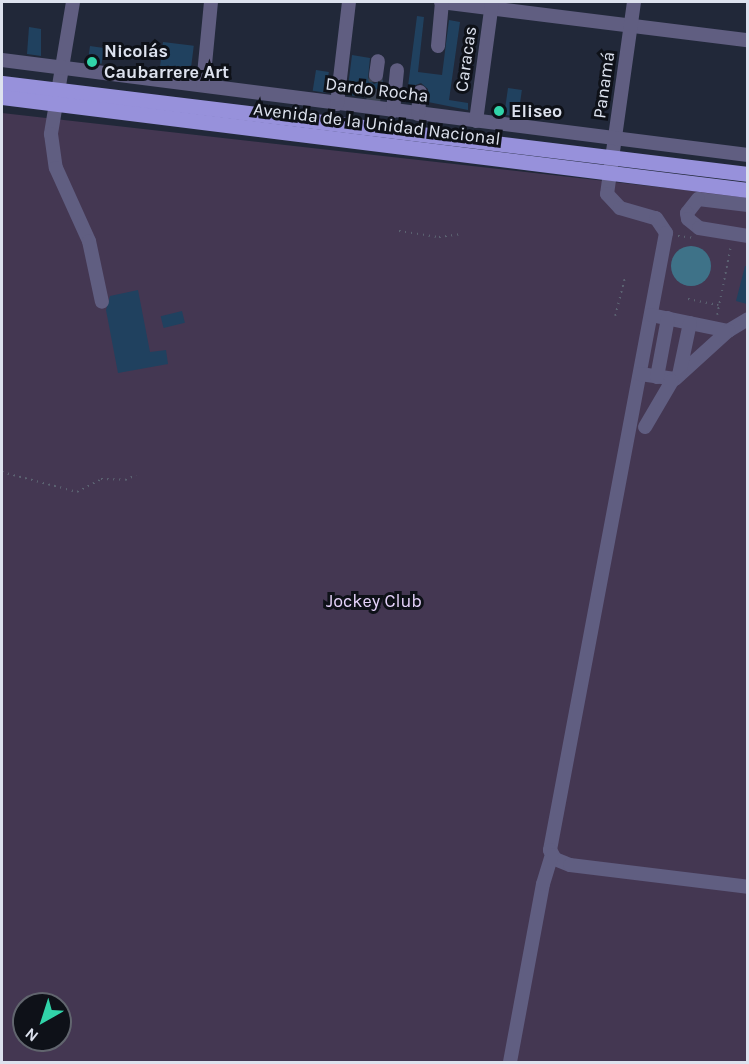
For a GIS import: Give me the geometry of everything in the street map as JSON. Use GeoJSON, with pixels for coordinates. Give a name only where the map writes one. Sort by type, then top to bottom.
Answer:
{"type":"FeatureCollection","features":[{"type":"Feature","properties":{"kind":"main road","name":"Avenida de la Unidad Nacional"},"geometry":{"type":"LineString","coordinates":[[2,83],[60,97],[747,190]]}},
{"type":"Feature","properties":{"kind":"main road","name":"Avenida de la Unidad Nacional"},"geometry":{"type":"LineString","coordinates":[[2,97],[60,97],[613,157],[747,174]]}},
{"type":"Feature","properties":{"kind":"street"},"geometry":{"type":"LineString","coordinates":[[73,2],[65,68],[51,134],[56,168],[89,241],[102,302]]}},
{"type":"Feature","properties":{"kind":"street"},"geometry":{"type":"LineString","coordinates":[[203,85],[211,2]]}},
{"type":"Feature","properties":{"kind":"street"},"geometry":{"type":"LineString","coordinates":[[337,104],[349,2]]}},
{"type":"Feature","properties":{"kind":"street"},"geometry":{"type":"LineString","coordinates":[[438,46],[441,2],[492,5],[747,40]]}},
{"type":"Feature","properties":{"kind":"street","name":"Panamá"},"geometry":{"type":"LineString","coordinates":[[634,2],[608,199],[620,208],[656,218],[666,233]]}},
{"type":"Feature","properties":{"kind":"street","name":"Caracas"},"geometry":{"type":"LineString","coordinates":[[476,121],[492,5]]}},
{"type":"Feature","properties":{"kind":"street","name":"Dardo Rocha"},"geometry":{"type":"LineString","coordinates":[[2,60],[747,156]]}},
{"type":"Feature","properties":{"kind":"street"},"geometry":{"type":"LineString","coordinates":[[393,111],[397,70]]}},
{"type":"Feature","properties":{"kind":"street"},"geometry":{"type":"LineString","coordinates":[[418,114],[420,92]]}},
{"type":"Feature","properties":{"kind":"street"},"geometry":{"type":"LineString","coordinates":[[747,205],[698,199],[687,213],[688,219],[699,228],[747,236]]}},
{"type":"Feature","properties":{"kind":"street"},"geometry":{"type":"LineString","coordinates":[[510,1062],[543,884],[552,855],[559,792],[666,233]]}},
{"type":"Feature","properties":{"kind":"street"},"geometry":{"type":"LineString","coordinates":[[651,315],[728,332]]}},
{"type":"Feature","properties":{"kind":"street"},"geometry":{"type":"LineString","coordinates":[[657,378],[668,318]]}},
{"type":"Feature","properties":{"kind":"street"},"geometry":{"type":"LineString","coordinates":[[640,374],[657,378],[675,378],[728,332],[747,319]]}},
{"type":"Feature","properties":{"kind":"street"},"geometry":{"type":"LineString","coordinates":[[645,427],[675,378],[690,323]]}},
{"type":"Feature","properties":{"kind":"street"},"geometry":{"type":"LineString","coordinates":[[552,855],[570,865],[747,887]]}},
{"type":"Feature","properties":{"kind":"path"},"geometry":{"type":"LineString","coordinates":[[399,231],[439,237],[461,234]]}},
{"type":"Feature","properties":{"kind":"path"},"geometry":{"type":"LineString","coordinates":[[666,233],[699,239]]}},
{"type":"Feature","properties":{"kind":"path"},"geometry":{"type":"LineString","coordinates":[[714,328],[732,246],[721,243]]}},
{"type":"Feature","properties":{"kind":"path"},"geometry":{"type":"LineString","coordinates":[[615,316],[625,277]]}},
{"type":"Feature","properties":{"kind":"path"},"geometry":{"type":"LineString","coordinates":[[688,299],[719,306]]}},
{"type":"Feature","properties":{"kind":"path"},"geometry":{"type":"LineString","coordinates":[[2,472],[77,492],[100,479],[125,480],[136,475]]}},
{"type":"Feature","properties":{"kind":"green space","name":"Jockey Club"},"geometry":{"type":"Polygon","coordinates":[[[2,113],[747,197],[747,1062],[2,1062],[2,113]]]}},
{"type":"Feature","properties":{"kind":"water"},"geometry":{"type":"Polygon","coordinates":[[[691,246],[699,247],[705,252],[710,258],[710,274],[705,280],[699,285],[691,286],[683,285],[677,280],[672,274],[671,266],[672,258],[677,252],[683,247],[691,246]]]}},
{"type":"Feature","properties":{"kind":"building"},"geometry":{"type":"Polygon","coordinates":[[[417,16],[424,17],[418,72],[442,75],[449,20],[460,22],[449,100],[468,103],[468,110],[428,102],[428,89],[421,83],[413,86],[410,103],[406,102],[417,16]]]}},
{"type":"Feature","properties":{"kind":"building"},"geometry":{"type":"Polygon","coordinates":[[[29,27],[41,29],[41,56],[27,54],[29,27]]]}},
{"type":"Feature","properties":{"kind":"building"},"geometry":{"type":"Polygon","coordinates":[[[163,42],[194,46],[190,75],[159,71],[163,42]]]}},
{"type":"Feature","properties":{"kind":"building"},"geometry":{"type":"Polygon","coordinates":[[[90,46],[104,48],[102,64],[88,62],[90,46]]]}},
{"type":"Feature","properties":{"kind":"building"},"geometry":{"type":"Polygon","coordinates":[[[352,55],[370,58],[368,78],[374,84],[383,80],[382,99],[347,95],[352,55]]]}},
{"type":"Feature","properties":{"kind":"building"},"geometry":{"type":"Polygon","coordinates":[[[316,70],[329,72],[326,93],[313,91],[316,70]]]}},
{"type":"Feature","properties":{"kind":"building"},"geometry":{"type":"Polygon","coordinates":[[[508,88],[522,90],[518,117],[504,115],[508,88]]]}},
{"type":"Feature","properties":{"kind":"building"},"geometry":{"type":"Polygon","coordinates":[[[745,266],[747,266],[747,304],[736,301],[745,266]]]}},
{"type":"Feature","properties":{"kind":"building"},"geometry":{"type":"Polygon","coordinates":[[[138,290],[150,352],[166,350],[168,364],[118,373],[106,310],[110,296],[138,290]]]}},
{"type":"Feature","properties":{"kind":"building"},"geometry":{"type":"Polygon","coordinates":[[[182,311],[185,323],[164,328],[161,316],[182,311]]]}},
{"type":"Feature","properties":{"kind":"tunnel"},"geometry":{"type":"LineString","coordinates":[[373,103],[376,75]]}},
{"type":"Feature","properties":{"kind":"place","name":"Nicolás Caubarrere Art"},"geometry":{"type":"Point","coordinates":[92,62]}},
{"type":"Feature","properties":{"kind":"place","name":"Eliseo"},"geometry":{"type":"Point","coordinates":[499,111]}}]}
